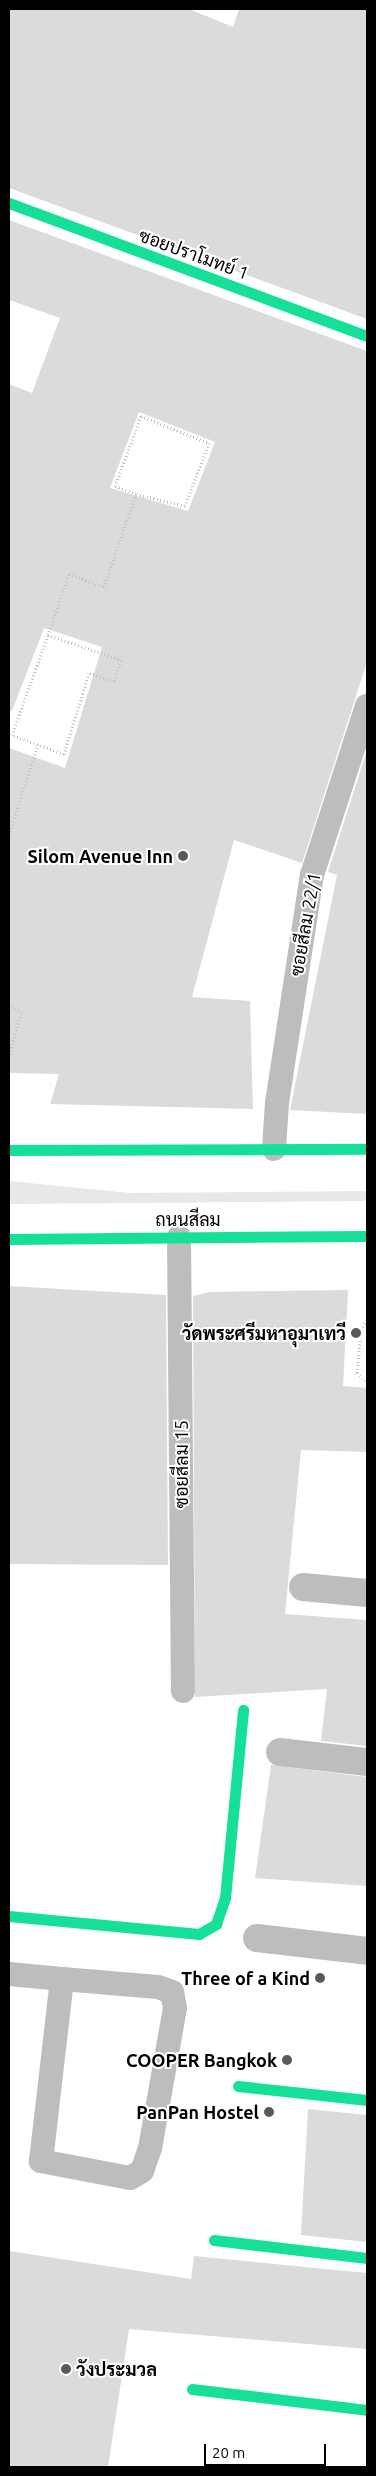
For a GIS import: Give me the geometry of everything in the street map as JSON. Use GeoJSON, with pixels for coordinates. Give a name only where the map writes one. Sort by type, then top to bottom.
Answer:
{"type":"FeatureCollection","features":[{"type":"Feature","properties":{"kind":"street","name":"ซอยปราโมทย์ 1"},"geometry":{"type":"LineString","coordinates":[[9,203],[367,336]]}},
{"type":"Feature","properties":{"kind":"street"},"geometry":{"type":"LineString","coordinates":[[9,1150],[367,1149]]}},
{"type":"Feature","properties":{"kind":"street","name":"ถนนสีลม"},"geometry":{"type":"LineString","coordinates":[[9,1239],[367,1236]]}},
{"type":"Feature","properties":{"kind":"street"},"geometry":{"type":"LineString","coordinates":[[303,1587],[367,1593]]}},
{"type":"Feature","properties":{"kind":"street"},"geometry":{"type":"LineString","coordinates":[[9,1916],[177,1934],[199,1934],[216,1924],[225,1898],[243,1710]]}},
{"type":"Feature","properties":{"kind":"street"},"geometry":{"type":"LineString","coordinates":[[280,1752],[367,1762]]}},
{"type":"Feature","properties":{"kind":"street"},"geometry":{"type":"LineString","coordinates":[[257,1938],[367,1951]]}},
{"type":"Feature","properties":{"kind":"street"},"geometry":{"type":"LineString","coordinates":[[238,2086],[367,2100]]}},
{"type":"Feature","properties":{"kind":"street"},"geometry":{"type":"LineString","coordinates":[[214,2240],[367,2258]]}},
{"type":"Feature","properties":{"kind":"street"},"geometry":{"type":"LineString","coordinates":[[192,2389],[367,2410]]}},
{"type":"Feature","properties":{"kind":"lane","name":"ซอยสีลม 22/1"},"geometry":{"type":"LineString","coordinates":[[274,1149],[277,1103],[312,874],[367,706]]}},
{"type":"Feature","properties":{"kind":"lane","name":"ซอยสีลม 15"},"geometry":{"type":"LineString","coordinates":[[178,1237],[183,1691]]}},
{"type":"Feature","properties":{"kind":"lane"},"geometry":{"type":"LineString","coordinates":[[9,1974],[62,1978],[158,1987],[172,1992],[175,2008],[150,2148],[142,2171],[130,2178],[42,2161],[62,1978]]}},
{"type":"Feature","properties":{"kind":"path"},"geometry":{"type":"LineString","coordinates":[[141,416],[208,444],[185,506],[136,494],[115,486],[141,416]]}},
{"type":"Feature","properties":{"kind":"path"},"geometry":{"type":"LineString","coordinates":[[48,635],[121,660],[114,681],[89,673],[64,754],[12,735],[69,574],[104,587],[136,494]]}},
{"type":"Feature","properties":{"kind":"path"},"geometry":{"type":"LineString","coordinates":[[9,836],[38,744]]}},
{"type":"Feature","properties":{"kind":"path"},"geometry":{"type":"LineString","coordinates":[[9,1004],[21,1013],[9,1056]]}},
{"type":"Feature","properties":{"kind":"path"},"geometry":{"type":"LineString","coordinates":[[367,1320],[361,1330],[357,1373],[367,1383]]}},
{"type":"Feature","properties":{"kind":"shaded area"},"geometry":{"type":"Polygon","coordinates":[[[9,1181],[130,1193],[367,1191],[367,1201],[9,1204],[9,1181]]]}},
{"type":"Feature","properties":{"kind":"building"},"geometry":{"type":"Polygon","coordinates":[[[9,9],[189,9],[233,27],[239,9],[367,9],[367,319],[9,188],[9,9]]]}},
{"type":"Feature","properties":{"kind":"building"},"geometry":{"type":"Polygon","coordinates":[[[9,220],[367,351],[367,662],[302,863],[234,840],[192,997],[250,1001],[253,1109],[50,1104],[59,1074],[9,1073],[9,748],[65,768],[102,647],[44,628],[12,711],[9,710],[9,384],[32,393],[60,318],[9,300],[9,220]],[[139,412],[110,488],[188,511],[215,442],[139,412]]]}},
{"type":"Feature","properties":{"kind":"building"},"geometry":{"type":"Polygon","coordinates":[[[367,750],[367,1114],[290,1110],[337,875],[328,872],[367,750]]]}},
{"type":"Feature","properties":{"kind":"building"},"geometry":{"type":"Polygon","coordinates":[[[9,1286],[166,1295],[168,1565],[9,1564],[9,1286]]]}},
{"type":"Feature","properties":{"kind":"building"},"geometry":{"type":"Polygon","coordinates":[[[348,1290],[343,1386],[367,1388],[367,1452],[301,1450],[285,1614],[367,1620],[367,1746],[321,1741],[327,1689],[195,1697],[193,1296],[210,1292],[348,1290]]]}},
{"type":"Feature","properties":{"kind":"building"},"geometry":{"type":"Polygon","coordinates":[[[271,1765],[367,1777],[367,1886],[255,1878],[271,1765]]]}},
{"type":"Feature","properties":{"kind":"building"},"geometry":{"type":"Polygon","coordinates":[[[308,2109],[367,2115],[367,2242],[301,2235],[308,2109]]]}},
{"type":"Feature","properties":{"kind":"building"},"geometry":{"type":"Polygon","coordinates":[[[9,2251],[191,2279],[194,2256],[367,2273],[367,2349],[129,2329],[108,2467],[9,2467],[9,2251]]]}},
{"type":"Feature","properties":{"kind":"traffic: fast"},"geometry":{"type":"LineString","coordinates":[[9,203],[367,336]]}},
{"type":"Feature","properties":{"kind":"traffic: fast"},"geometry":{"type":"LineString","coordinates":[[9,1150],[367,1149]]}},
{"type":"Feature","properties":{"kind":"traffic: fast"},"geometry":{"type":"LineString","coordinates":[[9,1239],[367,1236]]}},
{"type":"Feature","properties":{"kind":"traffic: fast"},"geometry":{"type":"LineString","coordinates":[[9,1916],[199,1934],[216,1924],[225,1898],[243,1710]]}},
{"type":"Feature","properties":{"kind":"traffic: fast"},"geometry":{"type":"LineString","coordinates":[[238,2086],[367,2100]]}},
{"type":"Feature","properties":{"kind":"traffic: fast"},"geometry":{"type":"LineString","coordinates":[[214,2240],[367,2258]]}},
{"type":"Feature","properties":{"kind":"traffic: fast"},"geometry":{"type":"LineString","coordinates":[[192,2389],[367,2410]]}},
{"type":"Feature","properties":{"kind":"place","name":"Silom Avenue Inn"},"geometry":{"type":"Point","coordinates":[183,856]}},
{"type":"Feature","properties":{"kind":"place","name":"วัดพระศรีมหาอุมาเทวี"},"geometry":{"type":"Point","coordinates":[356,1333]}},
{"type":"Feature","properties":{"kind":"place","name":"Three of a Kind"},"geometry":{"type":"Point","coordinates":[320,1978]}},
{"type":"Feature","properties":{"kind":"place","name":"COOPER Bangkok"},"geometry":{"type":"Point","coordinates":[287,2060]}},
{"type":"Feature","properties":{"kind":"place","name":"PanPan Hostel"},"geometry":{"type":"Point","coordinates":[269,2112]}},
{"type":"Feature","properties":{"kind":"place","name":"วังประมวล"},"geometry":{"type":"Point","coordinates":[66,2369]}}]}
